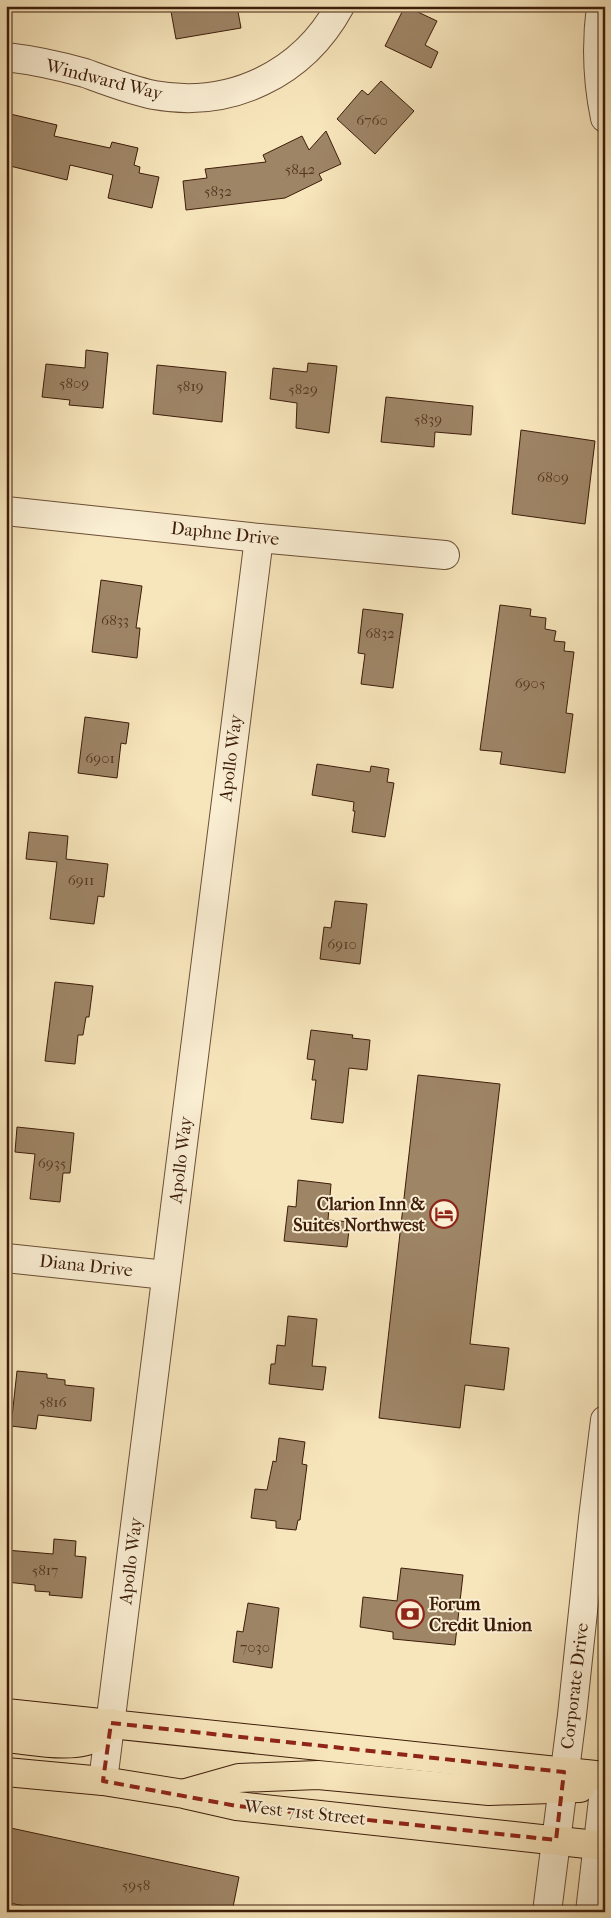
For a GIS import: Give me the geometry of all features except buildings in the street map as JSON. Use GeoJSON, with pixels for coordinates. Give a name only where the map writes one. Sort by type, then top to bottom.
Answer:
{"type":"FeatureCollection","features":[{"type":"Feature","properties":{"kind":"main road"},"geometry":{"type":"LineString","coordinates":[[6,1713],[111,1723],[564,1780]]}},
{"type":"Feature","properties":{"kind":"main road"},"geometry":{"type":"LineString","coordinates":[[6,1738],[72,1744],[96,1737],[111,1723]]}},
{"type":"Feature","properties":{"kind":"main road","name":"West 71st Street"},"geometry":{"type":"LineString","coordinates":[[6,1772],[103,1782],[184,1794],[237,1806],[601,1846]]}},
{"type":"Feature","properties":{"kind":"main road"},"geometry":{"type":"LineString","coordinates":[[184,1794],[239,1778],[318,1775],[489,1791],[605,1776]]}},
{"type":"Feature","properties":{"kind":"street","name":"Windward Way"},"geometry":{"type":"LineString","coordinates":[[6,57],[81,72],[153,95],[176,98],[211,97],[233,92],[266,80],[286,68],[320,38],[340,6]]}},
{"type":"Feature","properties":{"kind":"street"},"geometry":{"type":"LineString","coordinates":[[601,6],[597,60],[600,95],[605,118]]}},
{"type":"Feature","properties":{"kind":"street","name":"Daphne Drive"},"geometry":{"type":"LineString","coordinates":[[6,511],[259,538],[445,555]]}},
{"type":"Feature","properties":{"kind":"street","name":"Apollo Way"},"geometry":{"type":"LineString","coordinates":[[103,1782],[259,538]]}},
{"type":"Feature","properties":{"kind":"street","name":"Diana Drive"},"geometry":{"type":"LineString","coordinates":[[6,1258],[166,1275]]}},
{"type":"Feature","properties":{"kind":"street","name":"Corporate Drive"},"geometry":{"type":"LineString","coordinates":[[547,1912],[605,1420]]}},
{"type":"Feature","properties":{"kind":"street"},"geometry":{"type":"LineString","coordinates":[[590,1912],[601,1846],[605,1782]]}},
{"type":"Feature","properties":{"kind":"highlighted area"},"geometry":{"type":"Polygon","coordinates":[[[111,1723],[564,1772],[556,1840],[237,1806],[103,1781],[111,1723]]]}},
{"type":"Feature","properties":{"kind":"place","name":"Clarion Inn & Suites Northwest"},"geometry":{"type":"Point","coordinates":[444,1214]}},
{"type":"Feature","properties":{"kind":"place","name":"Forum Credit Union"},"geometry":{"type":"Point","coordinates":[410,1614]}}]}
